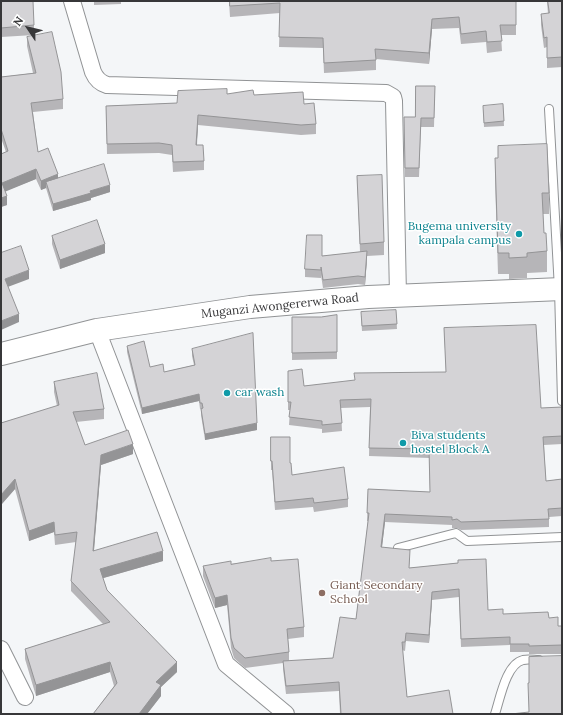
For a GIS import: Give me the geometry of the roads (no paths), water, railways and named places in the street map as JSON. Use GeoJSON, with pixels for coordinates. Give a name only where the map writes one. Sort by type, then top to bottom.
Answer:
{"type":"FeatureCollection","features":[{"type":"Feature","properties":{"kind":"street"},"geometry":{"type":"LineString","coordinates":[[72,1],[93,72],[102,84],[386,93],[393,97],[398,296]]}},
{"type":"Feature","properties":{"kind":"street","name":"Muganzi Awongererwa Road"},"geometry":{"type":"LineString","coordinates":[[1,354],[97,330],[250,307],[368,297],[561,289]]}},
{"type":"Feature","properties":{"kind":"street"},"geometry":{"type":"LineString","coordinates":[[97,330],[226,664],[286,714]]}},
{"type":"Feature","properties":{"kind":"street"},"geometry":{"type":"LineString","coordinates":[[1,649],[25,697]]}},
{"type":"Feature","properties":{"kind":"lane"},"geometry":{"type":"LineString","coordinates":[[549,109],[561,289],[562,401]]}},
{"type":"Feature","properties":{"kind":"lane"},"geometry":{"type":"LineString","coordinates":[[398,548],[456,533],[467,541],[562,537]]}},
{"type":"Feature","properties":{"kind":"lane"},"geometry":{"type":"LineString","coordinates":[[495,714],[510,669],[523,660],[549,659]]}},
{"type":"Feature","properties":{"kind":"place","name":"Bugema university kampala campus"},"geometry":{"type":"Point","coordinates":[519,234]}},
{"type":"Feature","properties":{"kind":"place","name":"car wash"},"geometry":{"type":"Point","coordinates":[227,393]}},
{"type":"Feature","properties":{"kind":"place","name":"Biva students hostel Block A"},"geometry":{"type":"Point","coordinates":[403,443]}},
{"type":"Feature","properties":{"kind":"place","name":"Giant Secondary School"},"geometry":{"type":"Point","coordinates":[322,593]}}]}
